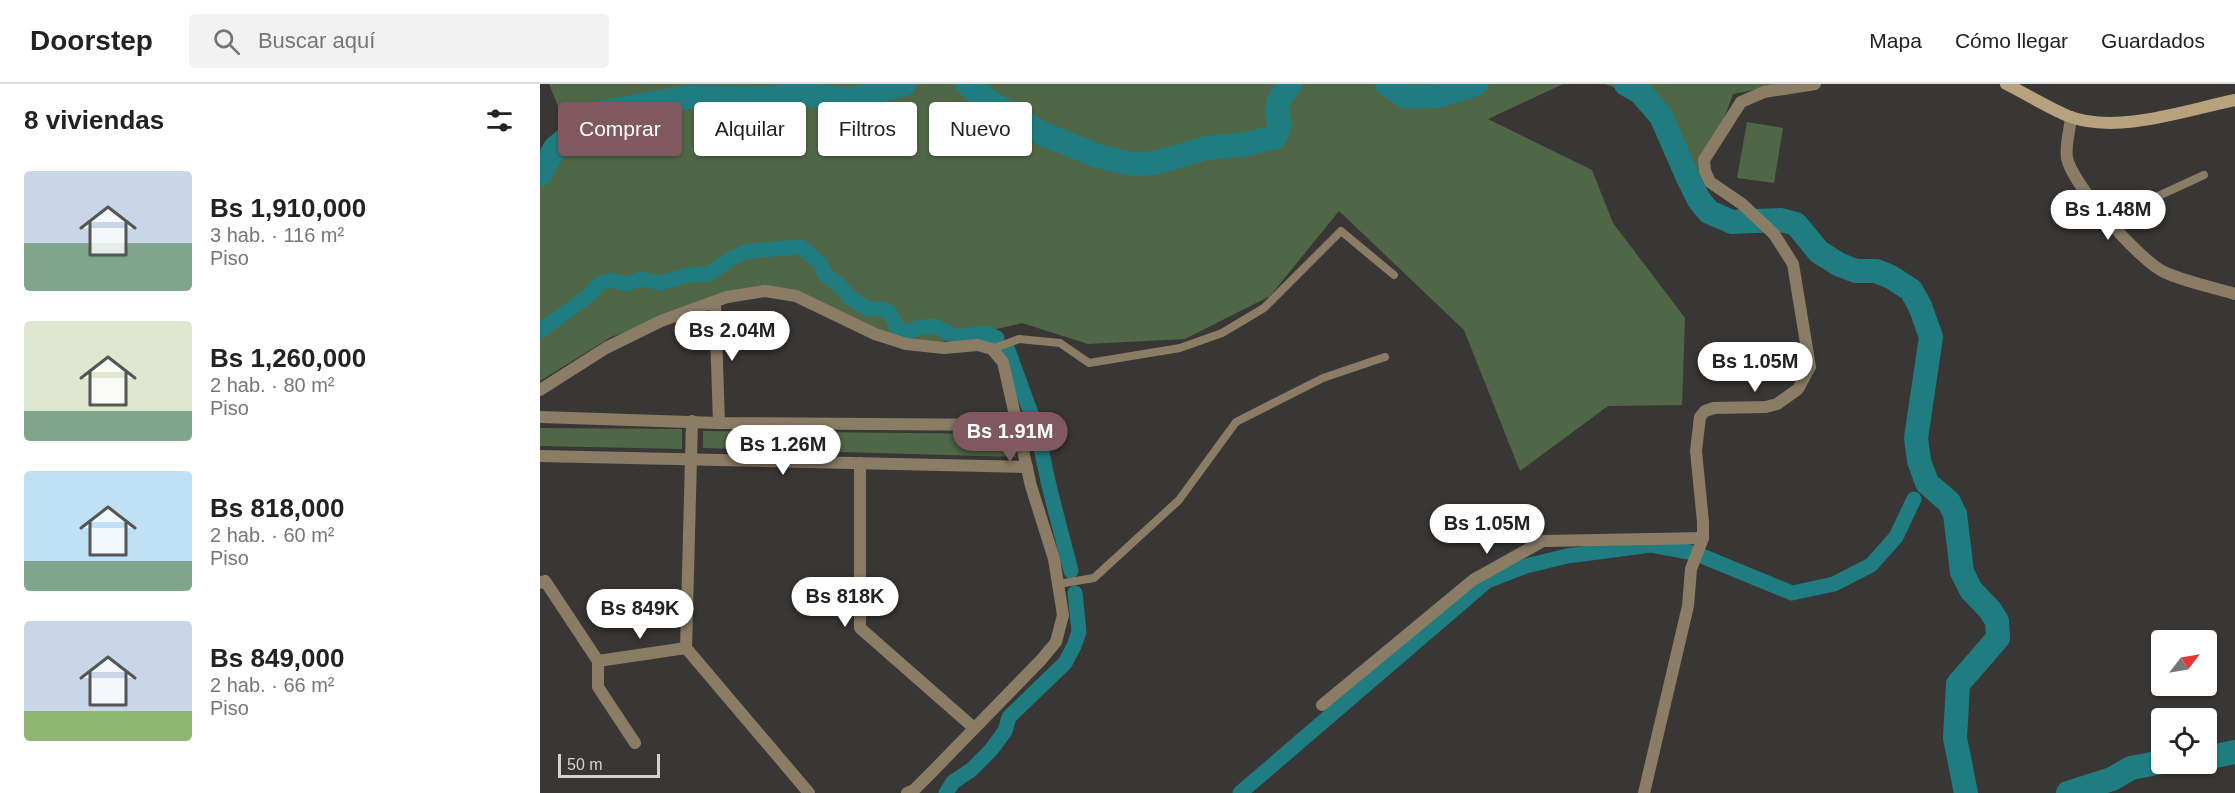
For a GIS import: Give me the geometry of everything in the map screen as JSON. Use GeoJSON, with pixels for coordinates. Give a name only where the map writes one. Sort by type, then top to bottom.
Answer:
{"type":"FeatureCollection","features":[{"type":"Feature","properties":{"kind":"street"},"geometry":{"type":"LineString","coordinates":[[1644,793],[1688,606],[1691,569],[1703,538],[1696,451],[1700,417],[1705,411],[1714,408],[1766,408],[1777,404],[1798,388],[1810,367],[1793,264],[1774,234],[1742,204],[1710,182],[1704,160],[1741,102],[1764,92],[1815,84]]}},
{"type":"Feature","properties":{"kind":"street"},"geometry":{"type":"LineString","coordinates":[[2006,84],[2071,117],[2097,123],[2120,124],[2235,100]]}},
{"type":"Feature","properties":{"kind":"street"},"geometry":{"type":"LineString","coordinates":[[2071,117],[2067,149],[2071,169],[2078,184],[2108,219],[2151,265],[2165,273],[2235,294]]}},
{"type":"Feature","properties":{"kind":"street"},"geometry":{"type":"LineString","coordinates":[[540,390],[606,348],[662,321],[728,297],[765,291],[796,296],[875,334],[906,344],[944,348],[978,345],[992,349],[1003,362],[1030,486],[1054,559],[1063,615],[1056,642],[914,790],[908,793]]}},
{"type":"Feature","properties":{"kind":"street"},"geometry":{"type":"LineString","coordinates":[[715,302],[719,423]]}},
{"type":"Feature","properties":{"kind":"street"},"geometry":{"type":"LineString","coordinates":[[540,417],[719,423],[1016,425]]}},
{"type":"Feature","properties":{"kind":"street"},"geometry":{"type":"LineString","coordinates":[[692,421],[686,648],[808,793]]}},
{"type":"Feature","properties":{"kind":"street"},"geometry":{"type":"LineString","coordinates":[[540,456],[1026,467]]}},
{"type":"Feature","properties":{"kind":"street"},"geometry":{"type":"LineString","coordinates":[[860,463],[860,628],[974,728]]}},
{"type":"Feature","properties":{"kind":"street"},"geometry":{"type":"LineString","coordinates":[[1322,705],[1473,580],[1543,541],[1703,538]]}},
{"type":"Feature","properties":{"kind":"street"},"geometry":{"type":"LineString","coordinates":[[540,583],[545,581],[598,661],[598,687],[635,743]]}},
{"type":"Feature","properties":{"kind":"street"},"geometry":{"type":"LineString","coordinates":[[598,661],[686,648]]}},
{"type":"Feature","properties":{"kind":"lane"},"geometry":{"type":"LineString","coordinates":[[2108,219],[2204,175]]}},
{"type":"Feature","properties":{"kind":"lane"},"geometry":{"type":"LineString","coordinates":[[992,349],[1019,339],[1060,343],[1089,363],[1180,348],[1222,333],[1264,308],[1341,231],[1394,275]]}},
{"type":"Feature","properties":{"kind":"lane"},"geometry":{"type":"LineString","coordinates":[[1058,584],[1094,578],[1148,526],[1179,500],[1236,422],[1323,378],[1385,357]]}},
{"type":"Feature","properties":{"kind":"green space"},"geometry":{"type":"Polygon","coordinates":[[[549,84],[1563,84],[1488,119],[1592,170],[1613,223],[1685,318],[1682,405],[1608,406],[1520,471],[1464,330],[1339,211],[1270,296],[1185,339],[1088,344],[1022,323],[921,347],[782,290],[736,294],[611,337],[540,381],[540,174],[555,148],[558,145],[558,156],[682,156],[682,102],[558,102],[558,106],[549,84]]]}},
{"type":"Feature","properties":{"kind":"green space"},"geometry":{"type":"Polygon","coordinates":[[[1605,84],[1783,84],[1733,94],[1697,192],[1674,140],[1654,113],[1625,92],[1605,84]]]}},
{"type":"Feature","properties":{"kind":"green space"},"geometry":{"type":"Polygon","coordinates":[[[1747,122],[1783,128],[1774,183],[1737,178],[1747,122]]]}},
{"type":"Feature","properties":{"kind":"green space"},"geometry":{"type":"Polygon","coordinates":[[[540,428],[682,429],[682,449],[540,446],[540,428]]]}},
{"type":"Feature","properties":{"kind":"green space"},"geometry":{"type":"Polygon","coordinates":[[[703,431],[1009,434],[1016,457],[703,448],[703,431]]]}},
{"type":"Feature","properties":{"kind":"waterway"},"geometry":{"type":"LineString","coordinates":[[540,174],[555,148],[593,114],[688,97],[770,98],[803,94],[850,100],[904,84]]}},
{"type":"Feature","properties":{"kind":"waterway"},"geometry":{"type":"LineString","coordinates":[[967,84],[990,102],[1043,134],[1098,156],[1130,164],[1155,163],[1206,148],[1247,144],[1275,137],[1280,125],[1277,113],[1278,103],[1290,84]]}},
{"type":"Feature","properties":{"kind":"waterway"},"geometry":{"type":"LineString","coordinates":[[1387,84],[1406,97],[1437,96],[1476,84]]}},
{"type":"Feature","properties":{"kind":"waterway"},"geometry":{"type":"LineString","coordinates":[[1626,84],[1640,92],[1661,116],[1688,178],[1699,200],[1709,212],[1732,222],[1781,220],[1796,224],[1819,252],[1840,265],[1856,271],[1876,271],[1891,277],[1911,290],[1920,306],[1931,337],[1916,438],[1919,461],[1927,483],[1949,502],[1955,514],[1962,572],[1971,590],[1997,621],[1998,638],[1958,684],[1955,738],[1966,793]]}},
{"type":"Feature","properties":{"kind":"waterway"},"geometry":{"type":"LineString","coordinates":[[540,331],[588,296],[599,284],[611,280],[627,284],[641,279],[660,283],[689,275],[708,274],[732,258],[748,251],[801,247],[820,263],[825,275],[838,284],[850,298],[868,309],[882,309],[890,313],[898,329],[905,332],[934,326],[957,337],[985,333],[997,338]]}},
{"type":"Feature","properties":{"kind":"waterway"},"geometry":{"type":"LineString","coordinates":[[1008,350],[1037,430],[1071,571]]}},
{"type":"Feature","properties":{"kind":"waterway"},"geometry":{"type":"LineString","coordinates":[[1697,554],[1792,593],[1834,584],[1871,565],[1896,537],[1914,499]]}},
{"type":"Feature","properties":{"kind":"waterway"},"geometry":{"type":"LineString","coordinates":[[1240,793],[1487,581],[1526,566],[1567,556],[1651,545],[1689,552]]}},
{"type":"Feature","properties":{"kind":"waterway"},"geometry":{"type":"LineString","coordinates":[[946,793],[953,782],[971,770],[991,750],[1005,731],[1009,717],[1065,663],[1079,632],[1075,593]]}},
{"type":"Feature","properties":{"kind":"waterway"},"geometry":{"type":"LineString","coordinates":[[2217,756],[2235,752]]}},
{"type":"Feature","properties":{"kind":"waterway"},"geometry":{"type":"LineString","coordinates":[[2068,793],[2112,779],[2131,768],[2151,764]]}}]}
